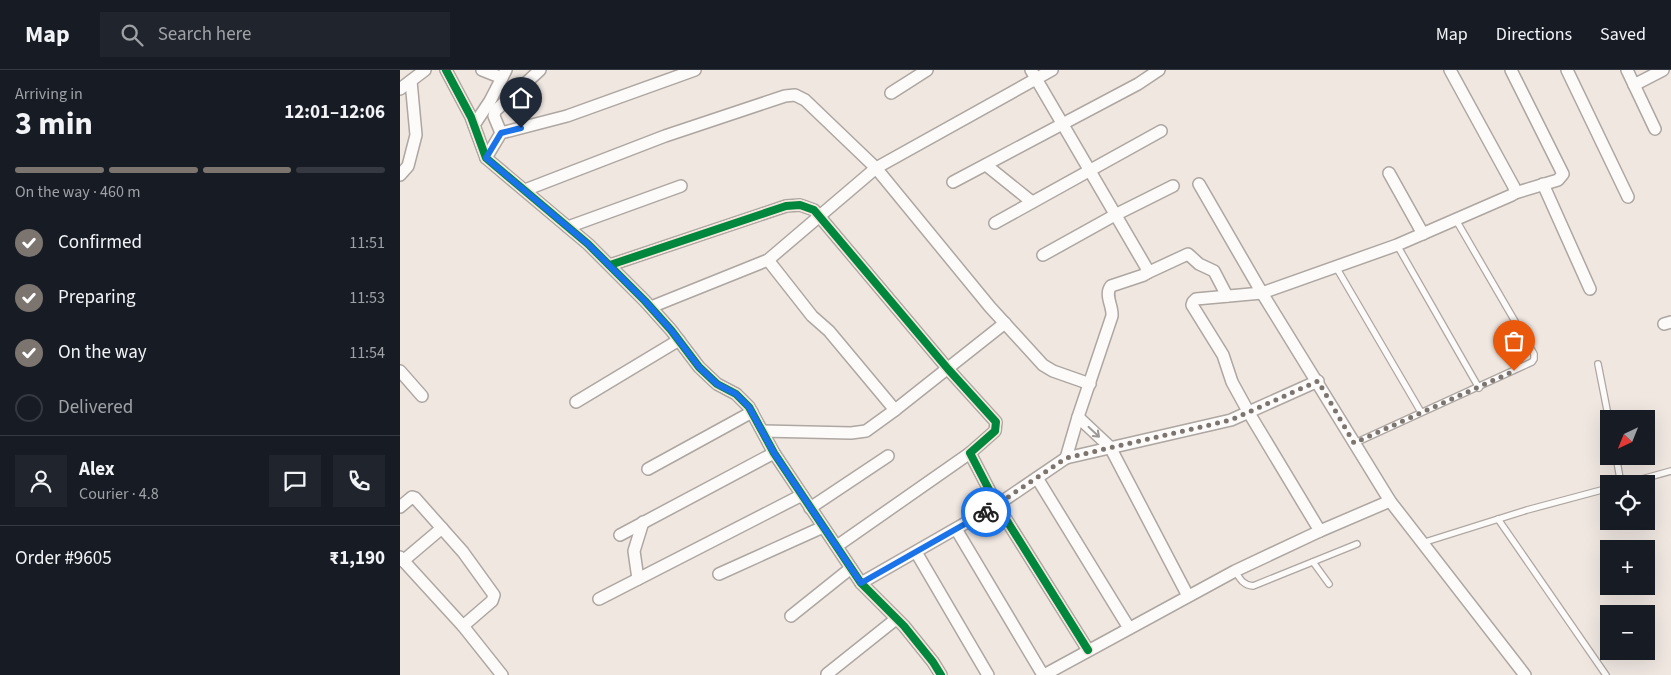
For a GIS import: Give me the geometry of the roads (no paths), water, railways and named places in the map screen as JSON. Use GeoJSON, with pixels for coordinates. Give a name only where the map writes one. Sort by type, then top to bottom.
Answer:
{"type":"FeatureCollection","features":[{"type":"Feature","properties":{"kind":"street"},"geometry":{"type":"LineString","coordinates":[[400,89],[425,70]]}},
{"type":"Feature","properties":{"kind":"street"},"geometry":{"type":"LineString","coordinates":[[446,70],[474,126],[486,158],[610,265],[651,307],[699,367],[717,384],[736,394],[752,412],[774,453],[861,583],[896,619],[933,662],[941,675]]}},
{"type":"Feature","properties":{"kind":"street"},"geometry":{"type":"LineString","coordinates":[[474,126],[504,74],[482,70]]}},
{"type":"Feature","properties":{"kind":"street"},"geometry":{"type":"LineString","coordinates":[[501,133],[494,116],[495,111],[540,70]]}},
{"type":"Feature","properties":{"kind":"street"},"geometry":{"type":"LineString","coordinates":[[486,158],[501,133],[567,116],[695,70]]}},
{"type":"Feature","properties":{"kind":"street"},"geometry":{"type":"LineString","coordinates":[[890,93],[927,70]]}},
{"type":"Feature","properties":{"kind":"street"},"geometry":{"type":"LineString","coordinates":[[651,307],[768,260],[876,168],[1034,74],[1052,70]]}},
{"type":"Feature","properties":{"kind":"street"},"geometry":{"type":"LineString","coordinates":[[953,182],[1138,84],[1159,70]]}},
{"type":"Feature","properties":{"kind":"street"},"geometry":{"type":"LineString","coordinates":[[1450,70],[1515,192]]}},
{"type":"Feature","properties":{"kind":"street"},"geometry":{"type":"LineString","coordinates":[[1320,531],[1232,382],[1223,355],[1192,306],[1193,302],[1196,299],[1262,293],[1397,245],[1512,196],[1515,192],[1558,180],[1563,174],[1511,70]]}},
{"type":"Feature","properties":{"kind":"street"},"geometry":{"type":"LineString","coordinates":[[1567,70],[1628,197]]}},
{"type":"Feature","properties":{"kind":"street"},"geometry":{"type":"LineString","coordinates":[[1627,70],[1655,129]]}},
{"type":"Feature","properties":{"kind":"street"},"geometry":{"type":"LineString","coordinates":[[1634,85],[1663,70]]}},
{"type":"Feature","properties":{"kind":"street"},"geometry":{"type":"LineString","coordinates":[[1034,74],[1146,267],[1147,273]]}},
{"type":"Feature","properties":{"kind":"street"},"geometry":{"type":"LineString","coordinates":[[400,175],[408,166],[416,135],[411,80]]}},
{"type":"Feature","properties":{"kind":"street"},"geometry":{"type":"LineString","coordinates":[[525,190],[665,136],[786,96],[795,95],[805,100],[876,168],[1005,323],[1043,365],[1053,371],[1090,384]]}},
{"type":"Feature","properties":{"kind":"street"},"geometry":{"type":"LineString","coordinates":[[995,223],[1161,131]]}},
{"type":"Feature","properties":{"kind":"street"},"geometry":{"type":"LineString","coordinates":[[986,165],[1032,202]]}},
{"type":"Feature","properties":{"kind":"street"},"geometry":{"type":"LineString","coordinates":[[1389,173],[1423,234]]}},
{"type":"Feature","properties":{"kind":"street"},"geometry":{"type":"LineString","coordinates":[[1199,184],[1262,293],[1318,381],[1390,501],[1525,675]]}},
{"type":"Feature","properties":{"kind":"street"},"geometry":{"type":"LineString","coordinates":[[1543,184],[1590,289]]}},
{"type":"Feature","properties":{"kind":"street"},"geometry":{"type":"LineString","coordinates":[[568,227],[681,186]]}},
{"type":"Feature","properties":{"kind":"street"},"geometry":{"type":"LineString","coordinates":[[1043,255],[1115,215],[1173,186]]}},
{"type":"Feature","properties":{"kind":"street"},"geometry":{"type":"LineString","coordinates":[[610,265],[786,206],[800,205],[814,210],[996,422],[995,431],[970,453],[836,546]]}},
{"type":"Feature","properties":{"kind":"street"},"geometry":{"type":"LineString","coordinates":[[1066,458],[1112,316],[1108,297],[1108,290],[1111,286],[1144,275],[1188,254],[1199,264],[1214,271],[1227,296]]}},
{"type":"Feature","properties":{"kind":"street"},"geometry":{"type":"LineString","coordinates":[[768,260],[812,316],[829,330],[895,410]]}},
{"type":"Feature","properties":{"kind":"street"},"geometry":{"type":"LineString","coordinates":[[763,431],[859,433],[866,431],[1005,323]]}},
{"type":"Feature","properties":{"kind":"street"},"geometry":{"type":"LineString","coordinates":[[576,402],[679,340]]}},
{"type":"Feature","properties":{"kind":"street"},"geometry":{"type":"LineString","coordinates":[[400,371],[422,396]]}},
{"type":"Feature","properties":{"kind":"street"},"geometry":{"type":"LineString","coordinates":[[861,583],[997,505],[1066,458],[1231,420],[1318,381]]}},
{"type":"Feature","properties":{"kind":"street"},"geometry":{"type":"LineString","coordinates":[[648,469],[752,412]]}},
{"type":"Feature","properties":{"kind":"street"},"geometry":{"type":"LineString","coordinates":[[1078,417],[1110,447],[1188,596]]}},
{"type":"Feature","properties":{"kind":"street"},"geometry":{"type":"LineString","coordinates":[[620,534],[774,453]]}},
{"type":"Feature","properties":{"kind":"street"},"geometry":{"type":"LineString","coordinates":[[970,453],[997,505],[1088,650]]}},
{"type":"Feature","properties":{"kind":"street"},"geometry":{"type":"LineString","coordinates":[[810,508],[888,456]]}},
{"type":"Feature","properties":{"kind":"street"},"geometry":{"type":"LineString","coordinates":[[1036,478],[1129,628]]}},
{"type":"Feature","properties":{"kind":"street"},"geometry":{"type":"LineString","coordinates":[[598,599],[802,495]]}},
{"type":"Feature","properties":{"kind":"street"},"geometry":{"type":"LineString","coordinates":[[400,507],[412,497],[415,498],[463,552],[494,595],[492,601],[463,626]]}},
{"type":"Feature","properties":{"kind":"street"},"geometry":{"type":"LineString","coordinates":[[956,528],[1043,675],[1235,571],[1390,501]]}},
{"type":"Feature","properties":{"kind":"street"},"geometry":{"type":"LineString","coordinates":[[638,579],[634,551],[643,522]]}},
{"type":"Feature","properties":{"kind":"street"},"geometry":{"type":"LineString","coordinates":[[718,574],[823,527]]}},
{"type":"Feature","properties":{"kind":"street"},"geometry":{"type":"LineString","coordinates":[[442,528],[402,559],[463,626],[502,675]]}},
{"type":"Feature","properties":{"kind":"street"},"geometry":{"type":"LineString","coordinates":[[916,552],[988,675]]}},
{"type":"Feature","properties":{"kind":"street"},"geometry":{"type":"LineString","coordinates":[[792,616],[851,568]]}},
{"type":"Feature","properties":{"kind":"street"},"geometry":{"type":"LineString","coordinates":[[827,674],[896,619]]}},
{"type":"Feature","properties":{"kind":"lane"},"geometry":{"type":"LineString","coordinates":[[1354,443],[1479,388],[1532,362],[1534,359],[1534,354],[1456,220]]}},
{"type":"Feature","properties":{"kind":"lane"},"geometry":{"type":"LineString","coordinates":[[1397,245],[1479,388]]}},
{"type":"Feature","properties":{"kind":"lane"},"geometry":{"type":"LineString","coordinates":[[1336,267],[1421,412]]}},
{"type":"Feature","properties":{"kind":"lane"},"geometry":{"type":"LineString","coordinates":[[1598,364],[1607,410]]}},
{"type":"Feature","properties":{"kind":"lane"},"geometry":{"type":"LineString","coordinates":[[1655,475],[1671,471]]}},
{"type":"Feature","properties":{"kind":"lane"},"geometry":{"type":"LineString","coordinates":[[1422,543],[1527,510],[1600,490]]}},
{"type":"Feature","properties":{"kind":"lane"},"geometry":{"type":"LineString","coordinates":[[1498,519],[1606,675]]}},
{"type":"Feature","properties":{"kind":"lane"},"geometry":{"type":"LineString","coordinates":[[1235,571],[1241,581],[1247,586],[1253,586],[1357,544]]}},
{"type":"Feature","properties":{"kind":"lane"},"geometry":{"type":"LineString","coordinates":[[1313,562],[1330,584]]}}]}
